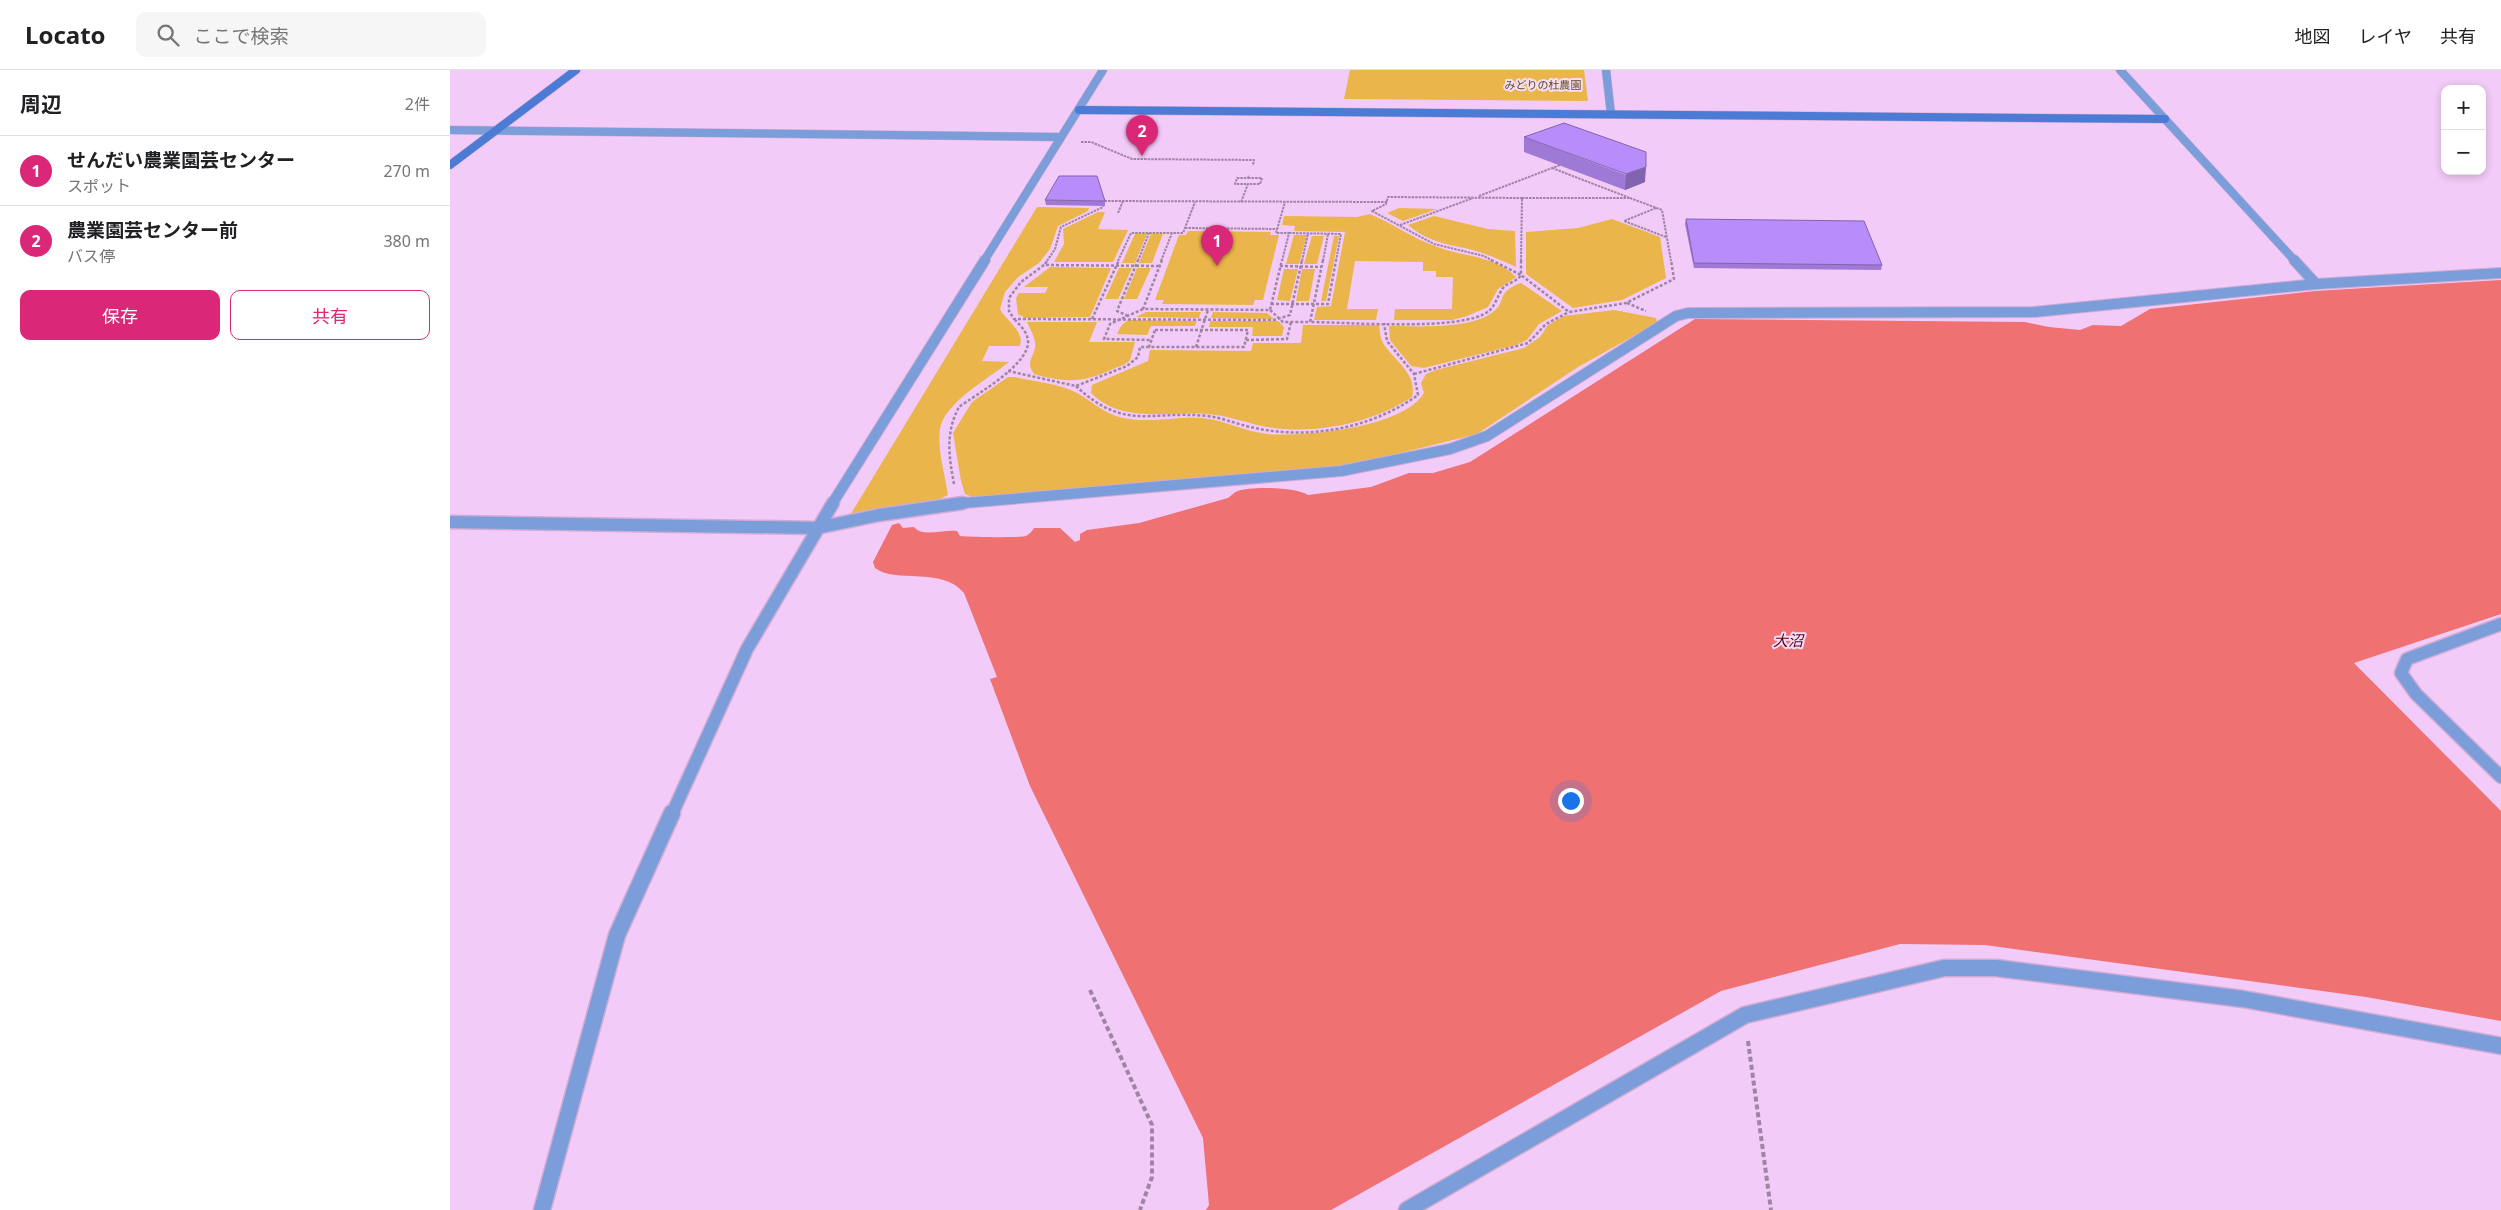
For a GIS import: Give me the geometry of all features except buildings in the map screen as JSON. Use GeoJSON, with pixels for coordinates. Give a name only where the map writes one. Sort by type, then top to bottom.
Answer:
{"type":"FeatureCollection","features":[{"type":"Feature","properties":{"kind":"street"},"geometry":{"type":"LineString","coordinates":[[450,165],[576,70]]}},
{"type":"Feature","properties":{"kind":"street"},"geometry":{"type":"LineString","coordinates":[[542,1210],[617,935],[747,649],[817,528],[1058,139],[1079,110],[1103,70]]}},
{"type":"Feature","properties":{"kind":"street"},"geometry":{"type":"LineString","coordinates":[[1606,70],[1611,114]]}},
{"type":"Feature","properties":{"kind":"street"},"geometry":{"type":"LineString","coordinates":[[2120,70],[2316,284]]}},
{"type":"Feature","properties":{"kind":"street"},"geometry":{"type":"LineString","coordinates":[[1079,110],[2165,119]]}},
{"type":"Feature","properties":{"kind":"street"},"geometry":{"type":"LineString","coordinates":[[450,130],[1058,139]]}},
{"type":"Feature","properties":{"kind":"street"},"geometry":{"type":"LineString","coordinates":[[450,522],[817,528],[879,514],[958,503],[1317,474],[1450,449],[1487,436],[1676,316],[1688,312],[2034,312],[2316,284],[2501,272]]}},
{"type":"Feature","properties":{"kind":"street"},"geometry":{"type":"LineString","coordinates":[[2501,624],[2407,659],[2401,673],[2416,694],[2501,777]]}},
{"type":"Feature","properties":{"kind":"street"},"geometry":{"type":"LineString","coordinates":[[1407,1210],[1745,1015],[1944,968],[1996,968],[2243,999],[2501,1046]]}},
{"type":"Feature","properties":{"kind":"path"},"geometry":{"type":"LineString","coordinates":[[1058,139],[1091,142],[1132,159],[1254,160],[1253,165]]}},
{"type":"Feature","properties":{"kind":"path"},"geometry":{"type":"LineString","coordinates":[[1400,225],[1560,165]]}},
{"type":"Feature","properties":{"kind":"path"},"geometry":{"type":"LineString","coordinates":[[1414,374],[1528,343],[1546,324],[1569,312],[1626,303],[1674,279],[1662,210],[1552,168]]}},
{"type":"Feature","properties":{"kind":"path"},"geometry":{"type":"LineString","coordinates":[[1249,176],[1262,178],[1260,184],[1248,184],[1235,184],[1237,178],[1249,176]]}},
{"type":"Feature","properties":{"kind":"path"},"geometry":{"type":"LineString","coordinates":[[1241,202],[1248,184]]}},
{"type":"Feature","properties":{"kind":"path"},"geometry":{"type":"LineString","coordinates":[[1388,202],[1388,197],[1630,198]]}},
{"type":"Feature","properties":{"kind":"path"},"geometry":{"type":"LineString","coordinates":[[1151,340],[1104,339],[1110,324],[1142,309],[1270,310],[1283,322],[1444,323],[1478,316],[1489,311],[1504,287],[1519,279],[1521,275],[1522,198]]}},
{"type":"Feature","properties":{"kind":"path"},"geometry":{"type":"LineString","coordinates":[[1097,200],[1388,202]]}},
{"type":"Feature","properties":{"kind":"path"},"geometry":{"type":"LineString","coordinates":[[958,503],[948,450],[948,429],[953,417],[959,407],[1017,364],[1028,344],[1024,330],[1014,319],[1008,306],[1009,298],[1021,282],[1044,264],[1055,249],[1061,227],[1103,207],[1106,201]]}},
{"type":"Feature","properties":{"kind":"path"},"geometry":{"type":"LineString","coordinates":[[1118,213],[1123,201]]}},
{"type":"Feature","properties":{"kind":"path"},"geometry":{"type":"LineString","coordinates":[[1092,319],[1131,233],[1183,233],[1194,202]]}},
{"type":"Feature","properties":{"kind":"path"},"geometry":{"type":"LineString","coordinates":[[1271,304],[1328,304],[1341,234],[1276,233],[1285,202]]}},
{"type":"Feature","properties":{"kind":"path"},"geometry":{"type":"LineString","coordinates":[[1388,202],[1372,210],[1434,244],[1484,256],[1521,275],[1569,312]]}},
{"type":"Feature","properties":{"kind":"path"},"geometry":{"type":"LineString","coordinates":[[1656,208],[1624,220],[1667,237]]}},
{"type":"Feature","properties":{"kind":"path"},"geometry":{"type":"LineString","coordinates":[[1185,228],[1278,229]]}},
{"type":"Feature","properties":{"kind":"path"},"geometry":{"type":"LineString","coordinates":[[1128,316],[1117,311],[1149,233]]}},
{"type":"Feature","properties":{"kind":"path"},"geometry":{"type":"LineString","coordinates":[[1142,309],[1172,233]]}},
{"type":"Feature","properties":{"kind":"path"},"geometry":{"type":"LineString","coordinates":[[1270,310],[1289,233]]}},
{"type":"Feature","properties":{"kind":"path"},"geometry":{"type":"LineString","coordinates":[[1014,319],[1279,319],[1290,315],[1308,234]]}},
{"type":"Feature","properties":{"kind":"path"},"geometry":{"type":"LineString","coordinates":[[1310,322],[1328,234]]}},
{"type":"Feature","properties":{"kind":"path"},"geometry":{"type":"LineString","coordinates":[[1044,264],[1159,266]]}},
{"type":"Feature","properties":{"kind":"path"},"geometry":{"type":"LineString","coordinates":[[1280,266],[1321,267]]}},
{"type":"Feature","properties":{"kind":"path"},"geometry":{"type":"LineString","coordinates":[[1196,347],[1208,310]]}},
{"type":"Feature","properties":{"kind":"path"},"geometry":{"type":"LineString","coordinates":[[1246,340],[1287,340],[1291,322]]}},
{"type":"Feature","properties":{"kind":"path"},"geometry":{"type":"LineString","coordinates":[[1008,371],[1076,386],[1095,403],[1122,414],[1156,418],[1207,416],[1255,428],[1292,432],[1346,427],[1389,414],[1418,395],[1414,374],[1386,341],[1384,323]]}},
{"type":"Feature","properties":{"kind":"path"},"geometry":{"type":"LineString","coordinates":[[1076,386],[1127,366],[1138,357],[1140,347],[1149,347],[1244,347],[1248,330],[1155,330],[1149,347]]}},
{"type":"Feature","properties":{"kind":"path"},"geometry":{"type":"LineString","coordinates":[[1090,990],[1152,1125],[1152,1177],[1140,1210]]}},
{"type":"Feature","properties":{"kind":"path"},"geometry":{"type":"LineString","coordinates":[[1745,1015],[1772,1210]]}},
{"type":"Feature","properties":{"kind":"green space","name":"みどりの杜農園"},"geometry":{"type":"Polygon","coordinates":[[[1350,70],[1584,70],[1588,101],[1344,99],[1350,70]]]}},
{"type":"Feature","properties":{"kind":"green space"},"geometry":{"type":"Polygon","coordinates":[[[1037,207],[1089,208],[1088,211],[1058,226],[1050,249],[1039,263],[1018,277],[1005,292],[1000,309],[1020,336],[1020,346],[989,346],[982,361],[1009,362],[968,392],[943,419],[939,437],[948,495],[938,500],[849,517],[1037,207]]]}},
{"type":"Feature","properties":{"kind":"green space"},"geometry":{"type":"Polygon","coordinates":[[[1399,208],[1437,209],[1403,221],[1387,213],[1399,208]]]}},
{"type":"Feature","properties":{"kind":"green space"},"geometry":{"type":"Polygon","coordinates":[[[1098,212],[1105,212],[1098,229],[1128,230],[1113,262],[1054,262],[1064,244],[1063,229],[1098,212]]]}},
{"type":"Feature","properties":{"kind":"green space"},"geometry":{"type":"Polygon","coordinates":[[[1370,214],[1427,243],[1445,250],[1498,264],[1516,277],[1498,289],[1488,307],[1467,316],[1452,320],[1394,320],[1395,309],[1452,309],[1453,277],[1436,277],[1436,271],[1423,271],[1423,262],[1355,261],[1347,309],[1378,309],[1376,320],[1314,320],[1317,307],[1331,306],[1345,232],[1294,231],[1295,226],[1282,225],[1284,216],[1357,217],[1370,214]]]}},
{"type":"Feature","properties":{"kind":"green space"},"geometry":{"type":"Polygon","coordinates":[[[1434,216],[1488,229],[1515,231],[1516,267],[1469,249],[1429,238],[1408,225],[1434,216]]]}},
{"type":"Feature","properties":{"kind":"green space"},"geometry":{"type":"Polygon","coordinates":[[[1612,219],[1660,237],[1666,278],[1622,300],[1573,308],[1526,274],[1526,232],[1578,228],[1612,219]]]}},
{"type":"Feature","properties":{"kind":"green space"},"geometry":{"type":"Polygon","coordinates":[[[1188,231],[1271,232],[1270,235],[1279,235],[1263,300],[1255,300],[1253,305],[1162,304],[1164,300],[1155,300],[1179,235],[1186,235],[1188,231]]]}},
{"type":"Feature","properties":{"kind":"green space"},"geometry":{"type":"Polygon","coordinates":[[[1135,234],[1147,234],[1135,263],[1122,263],[1135,234]]]}},
{"type":"Feature","properties":{"kind":"green space"},"geometry":{"type":"Polygon","coordinates":[[[1151,234],[1163,234],[1152,263],[1139,263],[1151,234]]]}},
{"type":"Feature","properties":{"kind":"green space"},"geometry":{"type":"Polygon","coordinates":[[[1294,235],[1307,235],[1299,264],[1286,264],[1294,235]]]}},
{"type":"Feature","properties":{"kind":"green space"},"geometry":{"type":"Polygon","coordinates":[[[1312,236],[1324,236],[1317,264],[1304,264],[1312,236]]]}},
{"type":"Feature","properties":{"kind":"green space"},"geometry":{"type":"Polygon","coordinates":[[[1334,236],[1339,236],[1326,301],[1321,301],[1334,236]]]}},
{"type":"Feature","properties":{"kind":"green space"},"geometry":{"type":"Polygon","coordinates":[[[1050,267],[1111,268],[1090,317],[1025,318],[1018,314],[1016,298],[1019,293],[1045,293],[1048,287],[1024,287],[1050,267]]]}},
{"type":"Feature","properties":{"kind":"green space"},"geometry":{"type":"Polygon","coordinates":[[[1119,268],[1132,268],[1118,299],[1105,299],[1119,268]]]}},
{"type":"Feature","properties":{"kind":"green space"},"geometry":{"type":"Polygon","coordinates":[[[1137,268],[1151,268],[1137,299],[1124,299],[1137,268]]]}},
{"type":"Feature","properties":{"kind":"green space"},"geometry":{"type":"Polygon","coordinates":[[[1284,269],[1298,269],[1290,301],[1277,300],[1284,269]]]}},
{"type":"Feature","properties":{"kind":"green space"},"geometry":{"type":"Polygon","coordinates":[[[1302,269],[1315,269],[1309,301],[1296,301],[1302,269]]]}},
{"type":"Feature","properties":{"kind":"green space"},"geometry":{"type":"Polygon","coordinates":[[[1521,283],[1562,311],[1539,324],[1527,340],[1516,345],[1424,368],[1411,366],[1390,340],[1389,326],[1443,326],[1471,322],[1483,318],[1497,308],[1507,290],[1521,283]]]}},
{"type":"Feature","properties":{"kind":"green space"},"geometry":{"type":"Polygon","coordinates":[[[1614,310],[1656,318],[1657,323],[1578,367],[1477,434],[1340,468],[972,497],[965,494],[961,481],[953,433],[972,402],[1008,377],[1062,387],[1077,393],[1111,414],[1127,419],[1202,418],[1268,434],[1285,435],[1329,432],[1375,422],[1396,415],[1413,405],[1424,393],[1421,383],[1426,374],[1524,348],[1540,337],[1548,325],[1564,316],[1614,310]]]}},
{"type":"Feature","properties":{"kind":"green space"},"geometry":{"type":"Polygon","coordinates":[[[1146,312],[1201,312],[1199,318],[1136,317],[1146,312]]]}},
{"type":"Feature","properties":{"kind":"green space"},"geometry":{"type":"Polygon","coordinates":[[[1213,312],[1267,313],[1274,319],[1211,318],[1213,312]]]}},
{"type":"Feature","properties":{"kind":"green space"},"geometry":{"type":"Polygon","coordinates":[[[1128,320],[1197,321],[1195,326],[1151,326],[1147,335],[1117,334],[1121,326],[1128,320]]]}},
{"type":"Feature","properties":{"kind":"green space"},"geometry":{"type":"Polygon","coordinates":[[[1210,321],[1278,321],[1284,327],[1282,336],[1252,336],[1253,327],[1209,327],[1210,321]]]}},
{"type":"Feature","properties":{"kind":"green space"},"geometry":{"type":"Polygon","coordinates":[[[1027,322],[1097,322],[1089,342],[1135,342],[1130,360],[1124,364],[1102,374],[1083,379],[1055,379],[1034,374],[1030,367],[1035,342],[1027,322]]]}},
{"type":"Feature","properties":{"kind":"green space"},"geometry":{"type":"Polygon","coordinates":[[[1303,325],[1379,325],[1380,335],[1386,348],[1408,373],[1413,388],[1412,397],[1396,406],[1359,421],[1320,428],[1281,429],[1214,415],[1131,412],[1103,403],[1091,393],[1092,385],[1148,361],[1150,350],[1251,351],[1253,343],[1301,343],[1303,325]]]}},
{"type":"Feature","properties":{"kind":"water","name":"大沼"},"geometry":{"type":"Polygon","coordinates":[[[2501,280],[2501,614],[2354,663],[2501,811],[2501,1021],[2366,997],[1985,945],[1900,944],[1721,991],[1331,1210],[1206,1210],[1209,1205],[1203,1138],[1030,786],[990,679],[997,677],[964,593],[955,585],[944,580],[884,573],[875,568],[873,562],[892,525],[899,523],[903,528],[914,527],[928,533],[957,531],[960,536],[972,537],[1022,537],[1029,534],[1034,528],[1060,528],[1075,542],[1080,540],[1080,534],[1087,530],[1139,523],[1228,498],[1244,489],[1284,489],[1308,495],[1371,487],[1409,473],[1433,473],[1470,462],[1695,319],[2025,322],[2080,330],[2093,325],[2121,326],[2150,309],[2315,291],[2501,280]]]}},
{"type":"Feature","properties":{"kind":"place","name":"農業園芸センター前"},"geometry":{"type":"Point","coordinates":[1142,156]}},
{"type":"Feature","properties":{"kind":"place","name":"せんだい農業園芸センター"},"geometry":{"type":"Point","coordinates":[1217,266]}}]}
